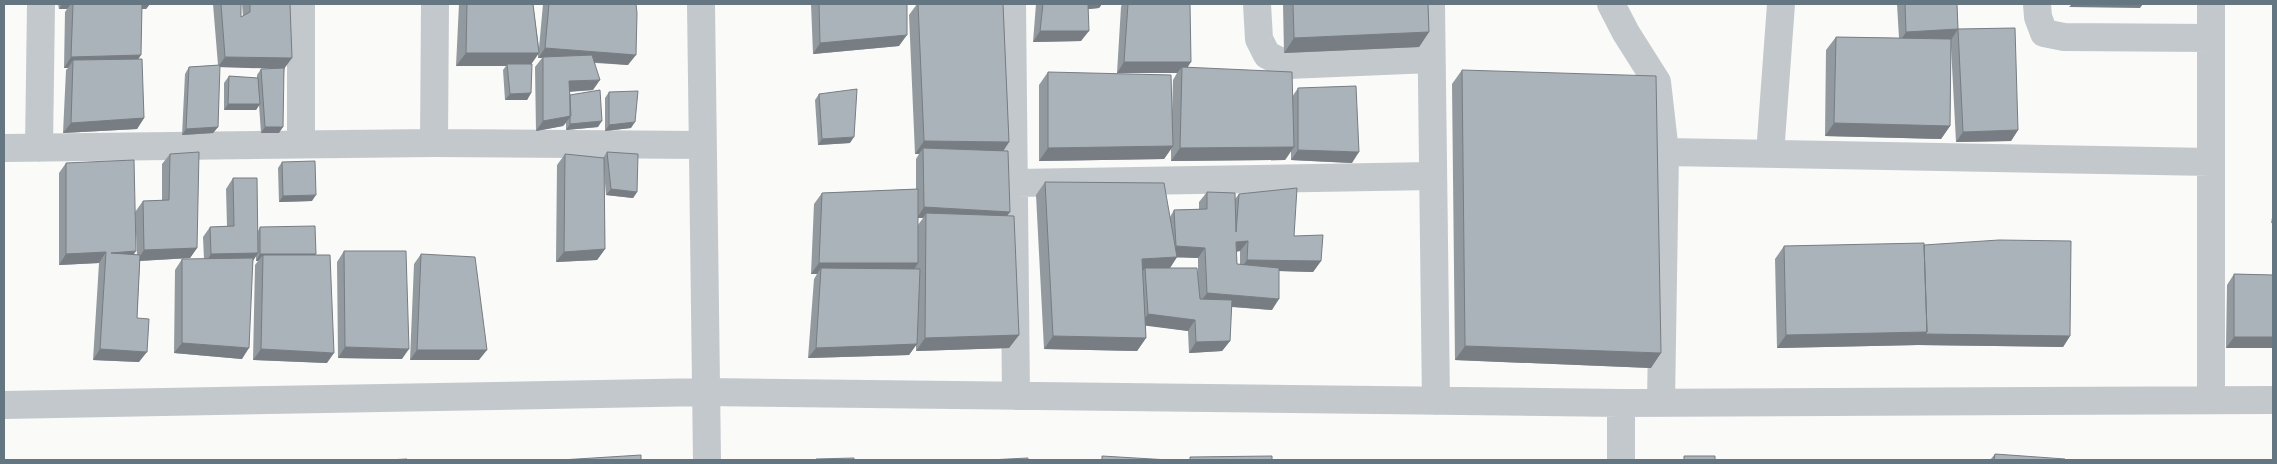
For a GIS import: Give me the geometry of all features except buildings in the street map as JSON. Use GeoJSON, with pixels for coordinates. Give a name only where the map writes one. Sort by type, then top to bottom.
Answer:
{"type":"FeatureCollection","features":[{"type":"Feature","properties":{"kind":"street"},"geometry":{"type":"LineString","coordinates":[[39,148],[41,4]]}},
{"type":"Feature","properties":{"kind":"street"},"geometry":{"type":"LineString","coordinates":[[301,4],[301,144]]}},
{"type":"Feature","properties":{"kind":"street"},"geometry":{"type":"LineString","coordinates":[[434,143],[436,4]]}},
{"type":"Feature","properties":{"kind":"street"},"geometry":{"type":"LineString","coordinates":[[701,4],[701,145],[707,460]]}},
{"type":"Feature","properties":{"kind":"street"},"geometry":{"type":"LineString","coordinates":[[1012,4],[1016,396]]}},
{"type":"Feature","properties":{"kind":"street"},"geometry":{"type":"LineString","coordinates":[[1257,4],[1259,39],[1267,55],[1288,66],[1432,58]]}},
{"type":"Feature","properties":{"kind":"street"},"geometry":{"type":"LineString","coordinates":[[1431,4],[1436,401]]}},
{"type":"Feature","properties":{"kind":"street"},"geometry":{"type":"LineString","coordinates":[[1611,4],[1626,33],[1657,82],[1665,152],[1661,403]]}},
{"type":"Feature","properties":{"kind":"street"},"geometry":{"type":"LineString","coordinates":[[1770,154],[1781,4]]}},
{"type":"Feature","properties":{"kind":"street"},"geometry":{"type":"LineString","coordinates":[[2037,4],[2038,17],[2044,33],[2064,37],[2211,38]]}},
{"type":"Feature","properties":{"kind":"street"},"geometry":{"type":"LineString","coordinates":[[2211,4],[2211,400]]}},
{"type":"Feature","properties":{"kind":"street"},"geometry":{"type":"LineString","coordinates":[[4,148],[434,143],[701,145]]}},
{"type":"Feature","properties":{"kind":"street"},"geometry":{"type":"LineString","coordinates":[[1665,152],[2210,162]]}},
{"type":"Feature","properties":{"kind":"street"},"geometry":{"type":"LineString","coordinates":[[1014,183],[1433,176]]}},
{"type":"Feature","properties":{"kind":"street"},"geometry":{"type":"LineString","coordinates":[[4,405],[706,392],[1621,403],[2273,400]]}},
{"type":"Feature","properties":{"kind":"street"},"geometry":{"type":"LineString","coordinates":[[1621,403],[1621,460]]}}]}
